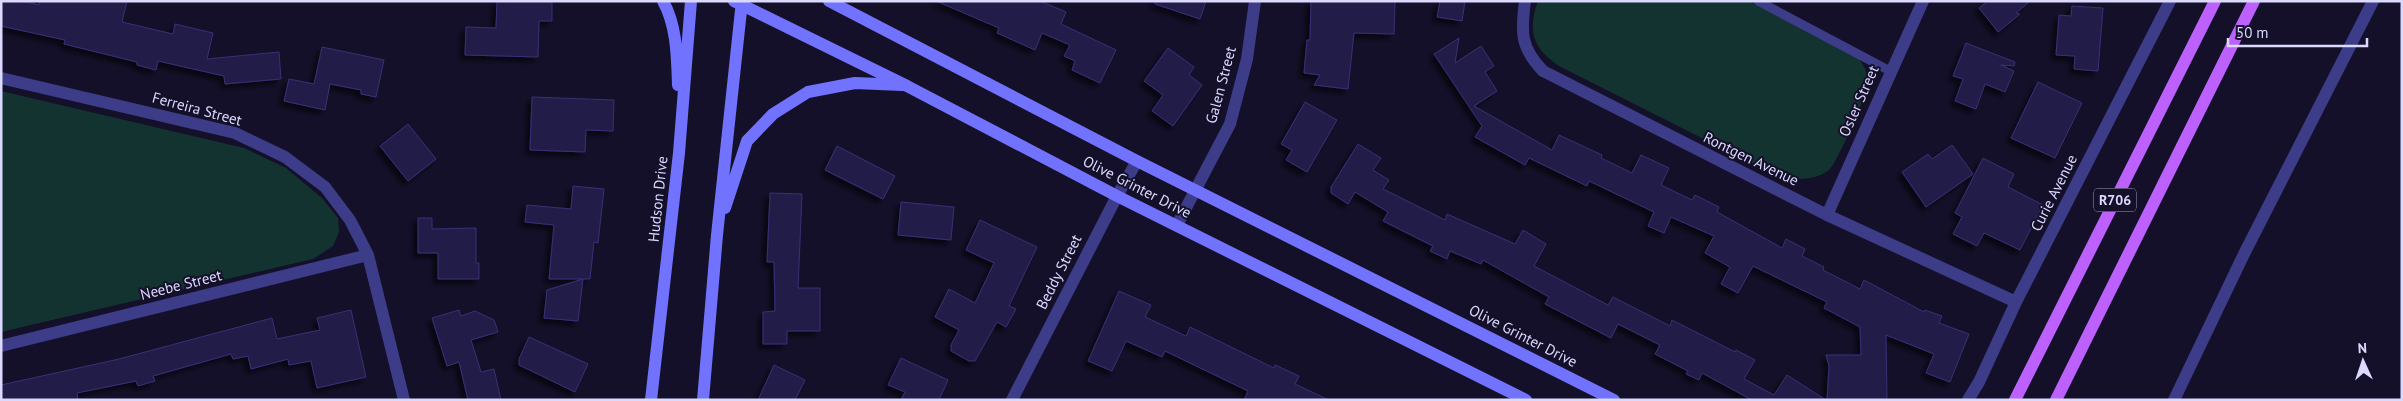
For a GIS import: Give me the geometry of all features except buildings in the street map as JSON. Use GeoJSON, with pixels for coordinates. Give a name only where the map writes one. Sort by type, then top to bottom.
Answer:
{"type":"FeatureCollection","features":[{"type":"Feature","properties":{"kind":"main road","name":"R706"},"geometry":{"type":"LineString","coordinates":[[2015,400],[2215,1]]}},
{"type":"Feature","properties":{"kind":"main road","name":"R706"},"geometry":{"type":"LineString","coordinates":[[2056,400],[2254,1]]}},
{"type":"Feature","properties":{"kind":"street"},"geometry":{"type":"LineString","coordinates":[[663,1],[673,29],[676,48],[680,153]]}},
{"type":"Feature","properties":{"kind":"street","name":"Hudson Drive"},"geometry":{"type":"LineString","coordinates":[[651,400],[680,153],[691,1]]}},
{"type":"Feature","properties":{"kind":"street","name":"Olive Grinter Drive"},"geometry":{"type":"LineString","coordinates":[[829,1],[1137,161],[1614,400]]}},
{"type":"Feature","properties":{"kind":"street"},"geometry":{"type":"LineString","coordinates":[[841,1],[868,22]]}},
{"type":"Feature","properties":{"kind":"street","name":"Galen Street"},"geometry":{"type":"LineString","coordinates":[[1177,225],[1230,124],[1247,59],[1255,1]]}},
{"type":"Feature","properties":{"kind":"street","name":"Rontgen Avenue"},"geometry":{"type":"LineString","coordinates":[[1525,1],[1522,31],[1524,42],[1535,62],[1544,71],[1827,215],[2016,302]]}},
{"type":"Feature","properties":{"kind":"street","name":"Osler Street"},"geometry":{"type":"LineString","coordinates":[[1827,215],[1923,1]]}},
{"type":"Feature","properties":{"kind":"street","name":"Curie Avenue"},"geometry":{"type":"LineString","coordinates":[[1968,400],[1979,382],[2016,302],[2170,1]]}},
{"type":"Feature","properties":{"kind":"street"},"geometry":{"type":"LineString","coordinates":[[2174,400],[2244,254],[2373,1]]}},
{"type":"Feature","properties":{"kind":"street"},"geometry":{"type":"LineString","coordinates":[[703,400],[739,2]]}},
{"type":"Feature","properties":{"kind":"street","name":"Olive Grinter Drive"},"geometry":{"type":"LineString","coordinates":[[739,2],[907,86],[1116,196],[1526,400]]}},
{"type":"Feature","properties":{"kind":"street","name":"Ferreira Street"},"geometry":{"type":"LineString","coordinates":[[1,78],[235,133],[286,157],[325,186],[350,220],[368,255],[404,400]]}},
{"type":"Feature","properties":{"kind":"street"},"geometry":{"type":"LineString","coordinates":[[717,235],[747,141],[773,114],[808,92],[855,83],[907,86]]}},
{"type":"Feature","properties":{"kind":"street","name":"Beddy Street"},"geometry":{"type":"LineString","coordinates":[[1012,400],[1116,196],[1137,161]]}},
{"type":"Feature","properties":{"kind":"street","name":"Neebe Street"},"geometry":{"type":"LineString","coordinates":[[1,346],[368,255]]}},
{"type":"Feature","properties":{"kind":"lane"},"geometry":{"type":"LineString","coordinates":[[1758,1],[1890,71]]}},
{"type":"Feature","properties":{"kind":"green space"},"geometry":{"type":"Polygon","coordinates":[[[1538,1],[1748,1],[1852,50],[1865,69],[1868,78],[1867,89],[1858,114],[1829,170],[1812,178],[1781,178],[1550,60],[1538,46],[1533,30],[1533,21],[1538,1]]]}},
{"type":"Feature","properties":{"kind":"green space"},"geometry":{"type":"Polygon","coordinates":[[[1,91],[244,148],[286,168],[322,198],[338,218],[339,232],[333,246],[313,259],[1,332],[1,91]]]}}]}
